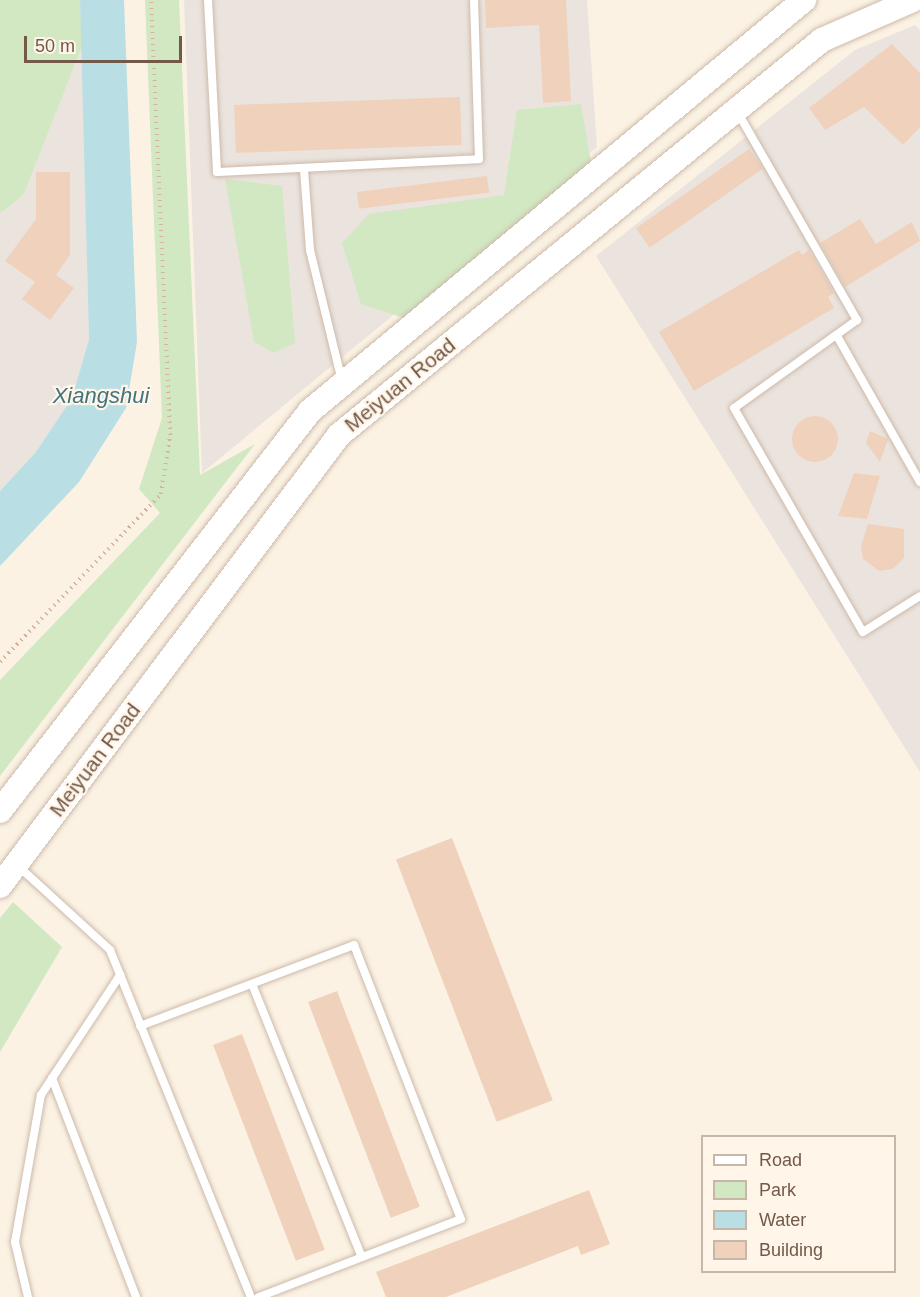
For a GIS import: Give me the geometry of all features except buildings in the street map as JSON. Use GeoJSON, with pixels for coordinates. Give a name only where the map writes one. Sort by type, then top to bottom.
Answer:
{"type":"FeatureCollection","features":[{"type":"Feature","properties":{"kind":"main road","name":"Meiyuan Road"},"geometry":{"type":"LineString","coordinates":[[0,810],[310,411],[804,0]]}},
{"type":"Feature","properties":{"kind":"main road","name":"Meiyuan Road"},"geometry":{"type":"LineString","coordinates":[[0,886],[339,435],[822,40],[913,0]]}},
{"type":"Feature","properties":{"kind":"lane"},"geometry":{"type":"LineString","coordinates":[[208,0],[217,172],[304,170],[479,159],[474,0]]}},
{"type":"Feature","properties":{"kind":"lane"},"geometry":{"type":"LineString","coordinates":[[736,110],[857,320],[734,408],[863,632],[920,596]]}},
{"type":"Feature","properties":{"kind":"lane"},"geometry":{"type":"LineString","coordinates":[[304,170],[310,250],[343,384]]}},
{"type":"Feature","properties":{"kind":"lane"},"geometry":{"type":"LineString","coordinates":[[837,336],[920,482]]}},
{"type":"Feature","properties":{"kind":"lane"},"geometry":{"type":"LineString","coordinates":[[16,865],[110,950],[250,1297]]}},
{"type":"Feature","properties":{"kind":"lane"},"geometry":{"type":"LineString","coordinates":[[140,1026],[354,945],[461,1219],[259,1297]]}},
{"type":"Feature","properties":{"kind":"lane"},"geometry":{"type":"LineString","coordinates":[[28,1297],[15,1242],[41,1095],[120,975]]}},
{"type":"Feature","properties":{"kind":"lane"},"geometry":{"type":"LineString","coordinates":[[252,984],[362,1257]]}},
{"type":"Feature","properties":{"kind":"lane"},"geometry":{"type":"LineString","coordinates":[[52,1078],[136,1297]]}},
{"type":"Feature","properties":{"kind":"path"},"geometry":{"type":"LineString","coordinates":[[0,662],[161,494],[170,435],[151,0]]}},
{"type":"Feature","properties":{"kind":"shaded area"},"geometry":{"type":"Polygon","coordinates":[[[184,0],[587,0],[597,147],[202,473],[184,0]]]}},
{"type":"Feature","properties":{"kind":"shaded area"},"geometry":{"type":"Polygon","coordinates":[[[915,25],[920,30],[920,772],[596,256],[855,50],[915,25]]]}},
{"type":"Feature","properties":{"kind":"shaded area"},"geometry":{"type":"Polygon","coordinates":[[[82,47],[89,339],[72,398],[36,452],[0,491],[0,214],[24,194],[82,47]]]}},
{"type":"Feature","properties":{"kind":"green space"},"geometry":{"type":"Polygon","coordinates":[[[0,0],[80,0],[82,47],[24,194],[0,214],[0,0]]]}},
{"type":"Feature","properties":{"kind":"green space"},"geometry":{"type":"Polygon","coordinates":[[[145,0],[179,0],[200,475],[255,444],[0,776],[0,680],[160,513],[139,489],[162,418],[145,0]]]}},
{"type":"Feature","properties":{"kind":"green space"},"geometry":{"type":"Polygon","coordinates":[[[581,104],[591,163],[404,318],[361,304],[342,243],[369,214],[504,195],[517,110],[581,104]]]}},
{"type":"Feature","properties":{"kind":"green space"},"geometry":{"type":"Polygon","coordinates":[[[225,179],[282,186],[295,343],[274,353],[254,342],[225,179]]]}},
{"type":"Feature","properties":{"kind":"green space"},"geometry":{"type":"Polygon","coordinates":[[[13,902],[62,947],[0,1052],[0,918],[13,902]]]}},
{"type":"Feature","properties":{"kind":"water","name":"Xiangshui"},"geometry":{"type":"Polygon","coordinates":[[[80,0],[124,0],[137,342],[126,408],[79,482],[0,566],[0,491],[36,452],[72,398],[89,339],[80,0]]]}}]}
